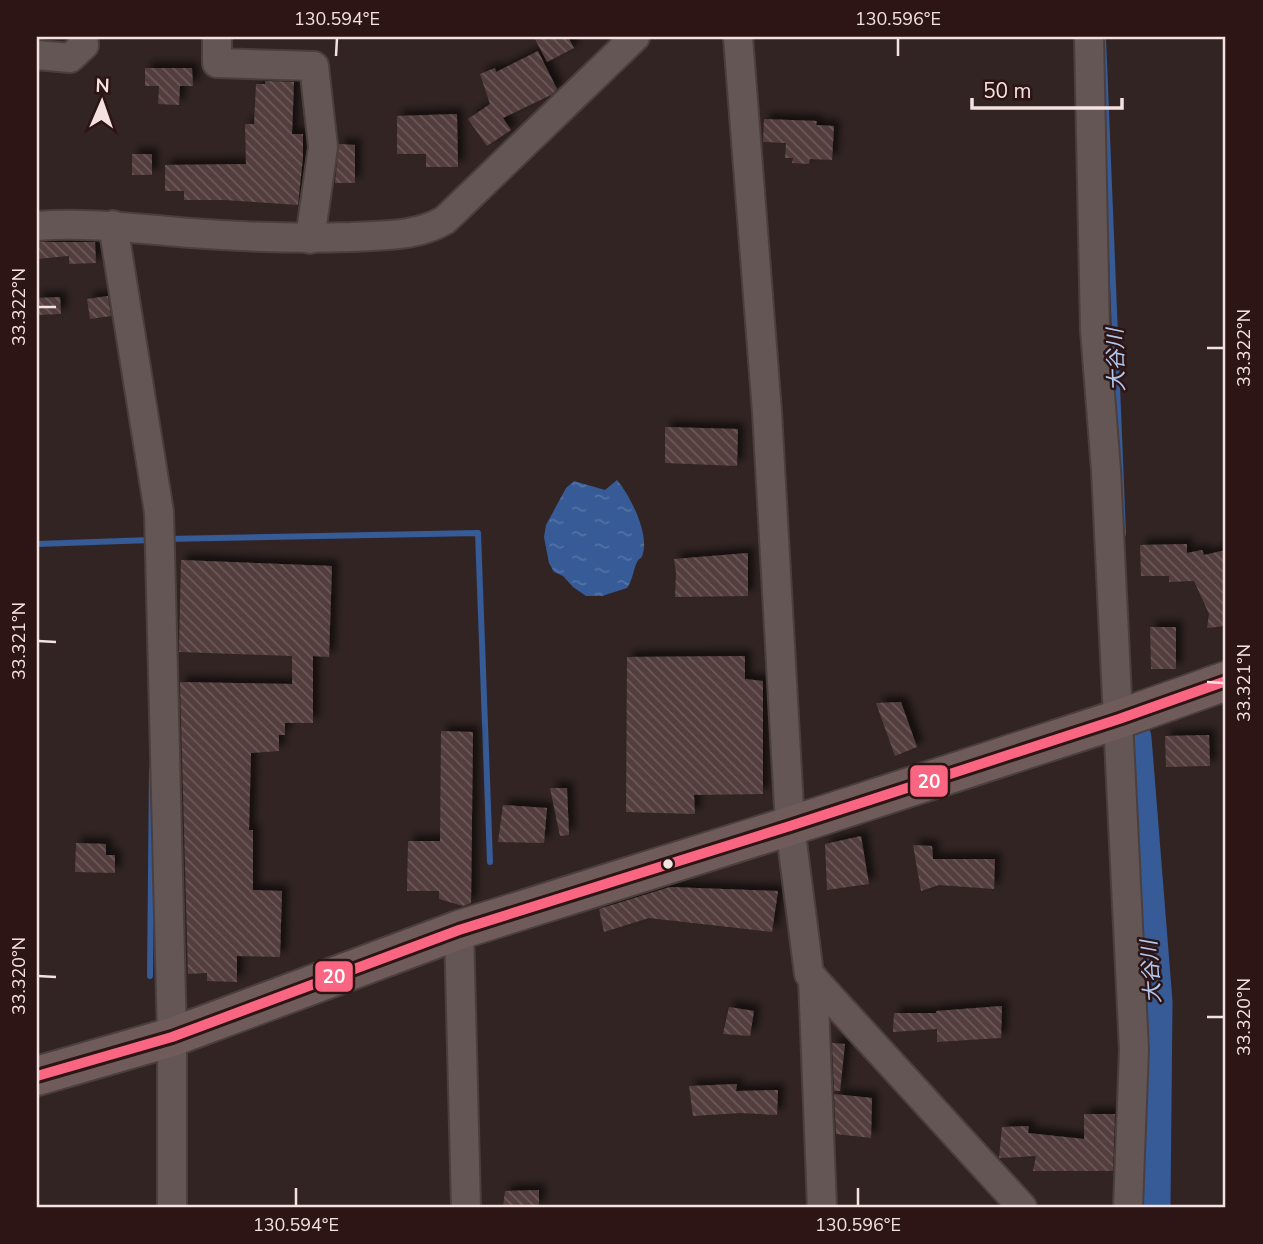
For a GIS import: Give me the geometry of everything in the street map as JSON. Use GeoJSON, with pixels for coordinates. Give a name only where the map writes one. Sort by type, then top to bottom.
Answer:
{"type":"FeatureCollection","features":[{"type":"Feature","properties":{"kind":"highway"},"geometry":{"type":"LineString","coordinates":[[37,1076],[172,1037],[459,930],[790,826],[1226,681]]}},
{"type":"Feature","properties":{"kind":"street"},"geometry":{"type":"LineString","coordinates":[[37,55],[70,58],[84,46],[83,37]]}},
{"type":"Feature","properties":{"kind":"street"},"geometry":{"type":"LineString","coordinates":[[738,37],[766,412],[790,826],[809,974],[1022,1207]]}},
{"type":"Feature","properties":{"kind":"street"},"geometry":{"type":"LineString","coordinates":[[1089,37],[1095,330],[1106,470],[1134,1050],[1128,1207]]}},
{"type":"Feature","properties":{"kind":"street"},"geometry":{"type":"LineString","coordinates":[[37,226],[113,225],[191,233],[310,239],[403,235],[429,229],[445,220],[629,39]]}},
{"type":"Feature","properties":{"kind":"street"},"geometry":{"type":"LineString","coordinates":[[217,50],[314,65],[323,147],[310,239]]}},
{"type":"Feature","properties":{"kind":"street"},"geometry":{"type":"LineString","coordinates":[[113,225],[159,512],[172,1037],[172,1207]]}},
{"type":"Feature","properties":{"kind":"street"},"geometry":{"type":"LineString","coordinates":[[459,930],[466,1207]]}},
{"type":"Feature","properties":{"kind":"street"},"geometry":{"type":"LineString","coordinates":[[813,978],[822,1207]]}},
{"type":"Feature","properties":{"kind":"water"},"geometry":{"type":"Polygon","coordinates":[[[617,480],[633,504],[641,525],[643,555],[637,562],[627,588],[602,596],[586,596],[563,576],[554,572],[549,563],[544,537],[546,525],[566,488],[574,481],[605,490],[617,480]]]}},
{"type":"Feature","properties":{"kind":"building"},"geometry":{"type":"Polygon","coordinates":[[[534,37],[568,37],[574,48],[547,62],[534,37]]]}},
{"type":"Feature","properties":{"kind":"building"},"geometry":{"type":"Polygon","coordinates":[[[538,51],[557,89],[551,95],[503,118],[511,130],[487,146],[468,119],[490,104],[480,74],[495,68],[496,72],[538,51]]]}},
{"type":"Feature","properties":{"kind":"building"},"geometry":{"type":"Polygon","coordinates":[[[145,68],[192,68],[193,86],[180,86],[179,105],[158,104],[159,86],[145,86],[145,68]]]}},
{"type":"Feature","properties":{"kind":"building"},"geometry":{"type":"Polygon","coordinates":[[[265,81],[294,82],[292,134],[303,134],[298,205],[184,200],[184,191],[165,191],[165,165],[246,164],[245,124],[254,124],[256,84],[265,84],[265,81]]]}},
{"type":"Feature","properties":{"kind":"building"},"geometry":{"type":"Polygon","coordinates":[[[457,114],[458,167],[426,167],[426,154],[397,154],[397,116],[457,114]]]}},
{"type":"Feature","properties":{"kind":"building"},"geometry":{"type":"Polygon","coordinates":[[[764,119],[817,121],[816,125],[834,126],[832,160],[810,159],[809,164],[792,163],[793,158],[785,158],[786,143],[763,142],[764,119]]]}},
{"type":"Feature","properties":{"kind":"building"},"geometry":{"type":"Polygon","coordinates":[[[339,144],[355,145],[355,183],[335,183],[339,144]]]}},
{"type":"Feature","properties":{"kind":"building"},"geometry":{"type":"Polygon","coordinates":[[[132,154],[152,154],[152,175],[132,175],[132,154]]]}},
{"type":"Feature","properties":{"kind":"building"},"geometry":{"type":"Polygon","coordinates":[[[37,242],[95,242],[96,263],[69,264],[69,256],[37,259],[37,242]]]}},
{"type":"Feature","properties":{"kind":"building"},"geometry":{"type":"Polygon","coordinates":[[[108,296],[111,316],[90,319],[87,299],[108,296]]]}},
{"type":"Feature","properties":{"kind":"building"},"geometry":{"type":"Polygon","coordinates":[[[60,297],[61,314],[37,315],[37,298],[60,297]]]}},
{"type":"Feature","properties":{"kind":"building"},"geometry":{"type":"Polygon","coordinates":[[[665,427],[738,429],[737,466],[665,463],[665,427]]]}},
{"type":"Feature","properties":{"kind":"building"},"geometry":{"type":"Polygon","coordinates":[[[1187,544],[1187,553],[1202,550],[1204,555],[1226,550],[1226,626],[1207,628],[1209,614],[1194,581],[1169,582],[1169,576],[1141,576],[1140,545],[1187,544]]]}},
{"type":"Feature","properties":{"kind":"building"},"geometry":{"type":"Polygon","coordinates":[[[748,553],[748,596],[675,597],[674,559],[748,553]]]}},
{"type":"Feature","properties":{"kind":"building"},"geometry":{"type":"Polygon","coordinates":[[[181,560],[332,566],[329,657],[313,656],[313,723],[285,723],[285,735],[279,735],[279,751],[251,753],[249,830],[253,830],[253,890],[282,891],[280,957],[237,956],[237,982],[207,981],[207,973],[188,974],[180,682],[292,684],[292,656],[179,652],[181,560]]]}},
{"type":"Feature","properties":{"kind":"building"},"geometry":{"type":"Polygon","coordinates":[[[1150,627],[1176,627],[1176,669],[1151,669],[1150,627]]]}},
{"type":"Feature","properties":{"kind":"building"},"geometry":{"type":"Polygon","coordinates":[[[745,656],[745,679],[763,681],[763,794],[694,795],[695,814],[626,812],[627,657],[745,656]]]}},
{"type":"Feature","properties":{"kind":"building"},"geometry":{"type":"Polygon","coordinates":[[[901,702],[917,747],[895,756],[876,703],[901,702]]]}},
{"type":"Feature","properties":{"kind":"building"},"geometry":{"type":"Polygon","coordinates":[[[441,731],[473,732],[471,903],[463,906],[439,899],[439,891],[407,891],[408,841],[440,841],[441,731]]]}},
{"type":"Feature","properties":{"kind":"building"},"geometry":{"type":"Polygon","coordinates":[[[1209,735],[1210,766],[1166,767],[1165,736],[1209,735]]]}},
{"type":"Feature","properties":{"kind":"building"},"geometry":{"type":"Polygon","coordinates":[[[550,788],[567,788],[569,835],[560,836],[550,788]]]}},
{"type":"Feature","properties":{"kind":"building"},"geometry":{"type":"Polygon","coordinates":[[[503,805],[547,808],[544,843],[498,842],[503,805]]]}},
{"type":"Feature","properties":{"kind":"building"},"geometry":{"type":"Polygon","coordinates":[[[861,836],[869,884],[827,890],[825,844],[861,836]]]}},
{"type":"Feature","properties":{"kind":"building"},"geometry":{"type":"Polygon","coordinates":[[[76,843],[106,844],[106,855],[115,855],[115,873],[75,872],[76,843]]]}},
{"type":"Feature","properties":{"kind":"building"},"geometry":{"type":"Polygon","coordinates":[[[913,845],[932,846],[933,859],[995,859],[994,889],[939,885],[921,891],[913,845]]]}},
{"type":"Feature","properties":{"kind":"building"},"geometry":{"type":"Polygon","coordinates":[[[670,887],[778,891],[772,932],[649,918],[604,932],[599,909],[670,887]]]}},
{"type":"Feature","properties":{"kind":"building"},"geometry":{"type":"Polygon","coordinates":[[[1002,1006],[1001,1038],[937,1042],[937,1029],[893,1032],[894,1013],[936,1013],[1002,1006]]]}},
{"type":"Feature","properties":{"kind":"building"},"geometry":{"type":"Polygon","coordinates":[[[729,1007],[754,1011],[750,1036],[723,1034],[729,1007]]]}},
{"type":"Feature","properties":{"kind":"building"},"geometry":{"type":"Polygon","coordinates":[[[832,1043],[845,1044],[840,1091],[834,1091],[832,1043]]]}},
{"type":"Feature","properties":{"kind":"building"},"geometry":{"type":"Polygon","coordinates":[[[737,1084],[736,1091],[778,1090],[777,1115],[741,1113],[693,1116],[689,1086],[737,1084]]]}},
{"type":"Feature","properties":{"kind":"building"},"geometry":{"type":"Polygon","coordinates":[[[834,1094],[872,1098],[871,1138],[836,1134],[834,1094]]]}},
{"type":"Feature","properties":{"kind":"building"},"geometry":{"type":"Polygon","coordinates":[[[1084,1114],[1115,1114],[1113,1171],[1033,1171],[1036,1156],[999,1158],[1002,1127],[1029,1126],[1028,1133],[1084,1139],[1084,1114]]]}},
{"type":"Feature","properties":{"kind":"building"},"geometry":{"type":"Polygon","coordinates":[[[539,1190],[539,1207],[503,1207],[505,1191],[539,1190]]]}},
{"type":"Feature","properties":{"kind":"waterway","name":"大谷川"},"geometry":{"type":"LineString","coordinates":[[1103,37],[1123,534]]}},
{"type":"Feature","properties":{"kind":"waterway"},"geometry":{"type":"LineString","coordinates":[[165,539],[478,533],[490,862]]}},
{"type":"Feature","properties":{"kind":"waterway"},"geometry":{"type":"LineString","coordinates":[[37,544],[151,540]]}},
{"type":"Feature","properties":{"kind":"waterway","name":"大谷川"},"geometry":{"type":"LineString","coordinates":[[1133,738],[1154,1002],[1152,1207]]}},
{"type":"Feature","properties":{"kind":"waterway"},"geometry":{"type":"LineString","coordinates":[[150,976],[152,769]]}},
{"type":"Feature","properties":{"kind":"transit line","name":"20"},"geometry":{"type":"LineString","coordinates":[[37,1076],[172,1037],[459,930],[790,826],[1119,719],[1226,681]]}}]}
